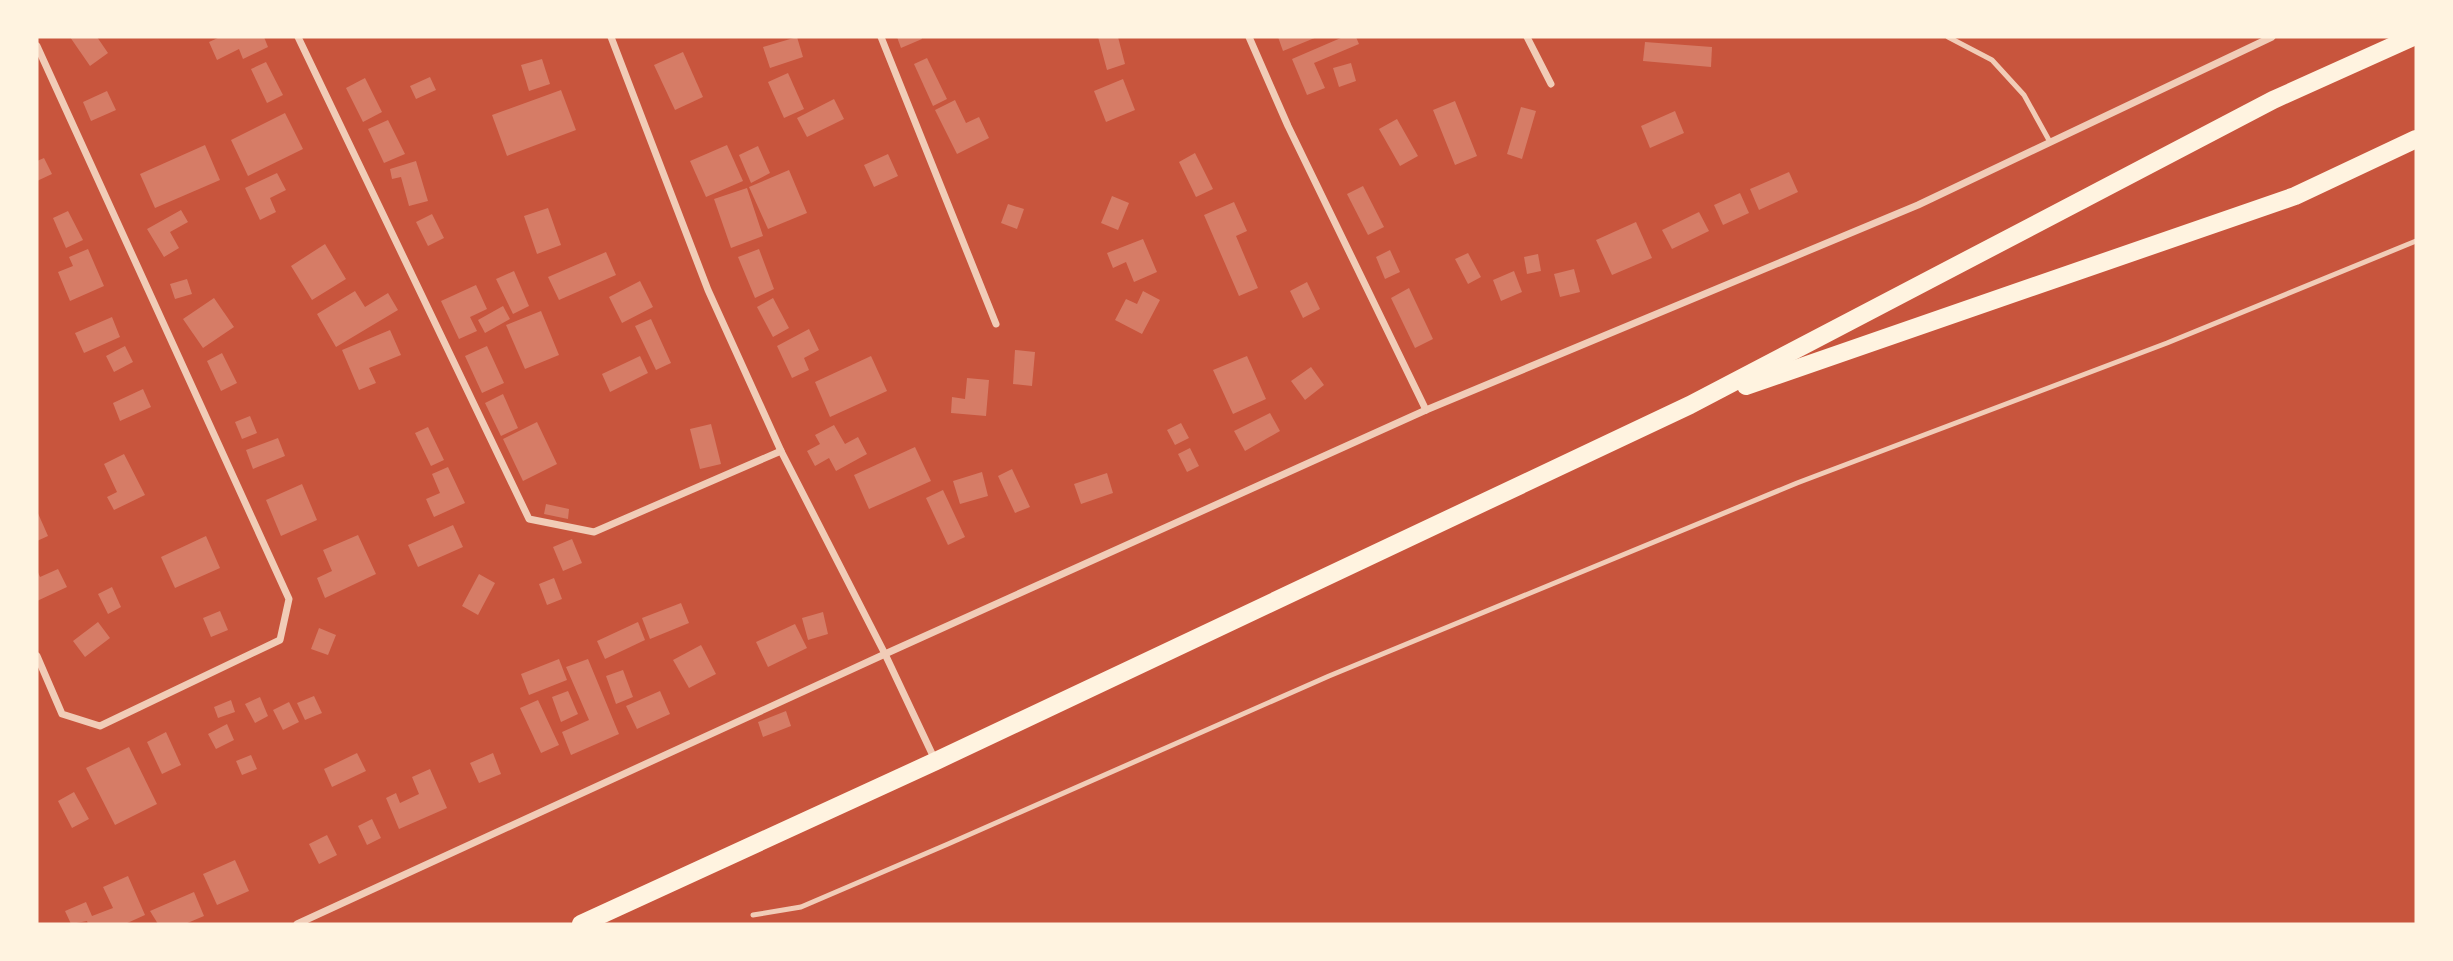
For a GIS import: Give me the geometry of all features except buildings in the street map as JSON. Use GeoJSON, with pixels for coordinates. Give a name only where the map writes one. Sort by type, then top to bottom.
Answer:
{"type":"FeatureCollection","features":[{"type":"Feature","properties":{"kind":"main road"},"geometry":{"type":"LineString","coordinates":[[580,924],[936,761],[1690,405],[2273,100],[2413,37]]}},
{"type":"Feature","properties":{"kind":"main road"},"geometry":{"type":"LineString","coordinates":[[1690,405],[2295,196],[2416,139]]}},
{"type":"Feature","properties":{"kind":"street"},"geometry":{"type":"LineString","coordinates":[[299,37],[529,519],[594,533],[781,451]]}},
{"type":"Feature","properties":{"kind":"street"},"geometry":{"type":"LineString","coordinates":[[611,37],[708,290],[781,451],[885,654],[936,761]]}},
{"type":"Feature","properties":{"kind":"street"},"geometry":{"type":"LineString","coordinates":[[881,37],[996,324]]}},
{"type":"Feature","properties":{"kind":"street"},"geometry":{"type":"LineString","coordinates":[[1249,37],[1288,126],[1426,410]]}},
{"type":"Feature","properties":{"kind":"street"},"geometry":{"type":"LineString","coordinates":[[1527,37],[1551,84]]}},
{"type":"Feature","properties":{"kind":"street"},"geometry":{"type":"LineString","coordinates":[[297,924],[1426,410],[1918,205],[2272,37]]}},
{"type":"Feature","properties":{"kind":"street"},"geometry":{"type":"LineString","coordinates":[[37,46],[289,599],[280,640],[100,726],[62,714],[37,656]]}},
{"type":"Feature","properties":{"kind":"lane"},"geometry":{"type":"LineString","coordinates":[[1948,37],[1992,60],[2024,95],[2050,142]]}},
{"type":"Feature","properties":{"kind":"lane"},"geometry":{"type":"LineString","coordinates":[[753,915],[801,906],[1329,676],[1797,483],[2167,343],[2416,241]]}}]}
